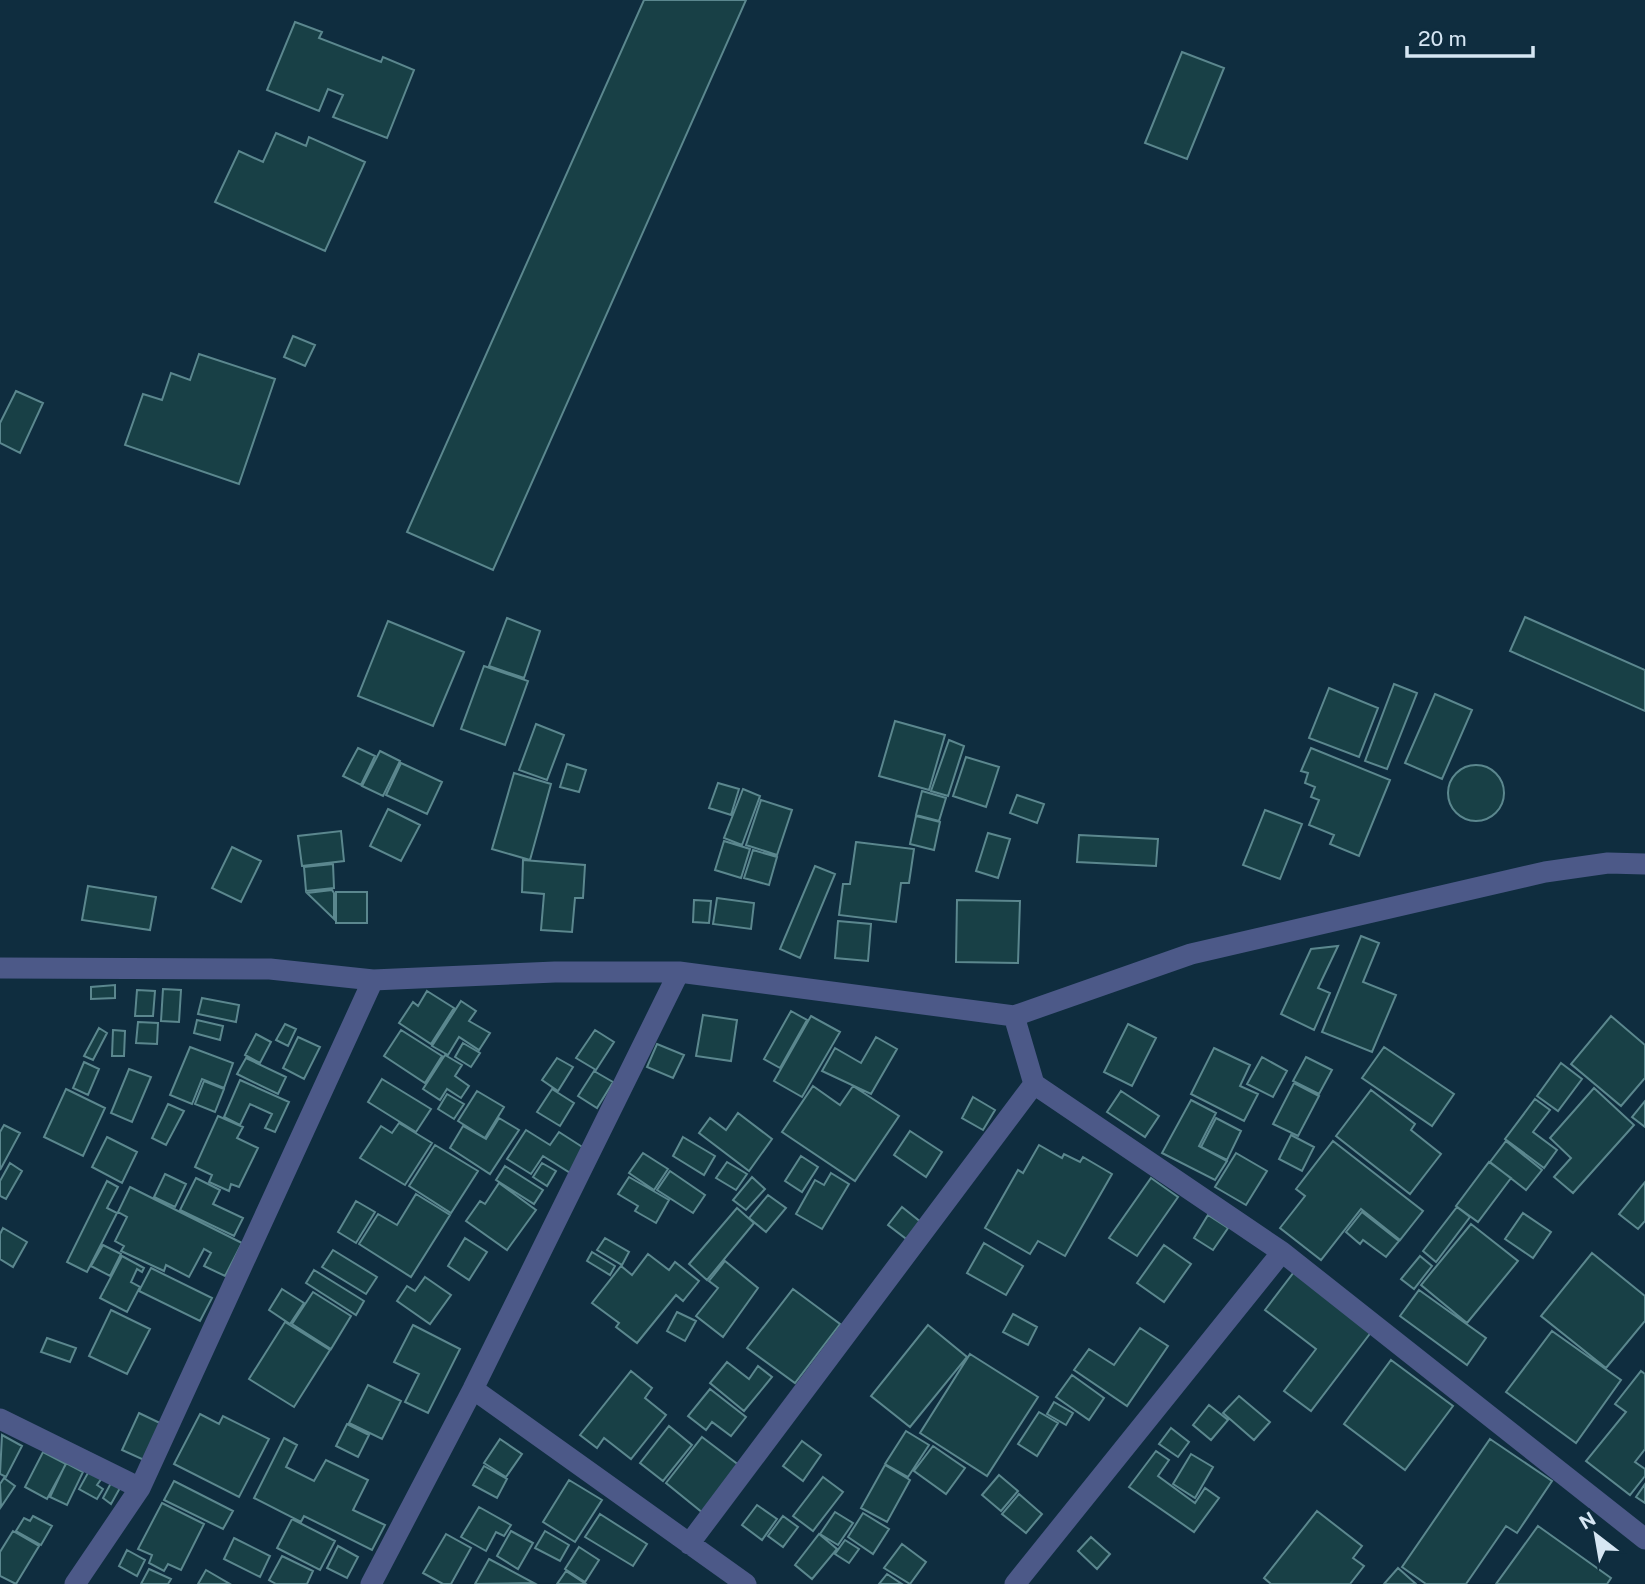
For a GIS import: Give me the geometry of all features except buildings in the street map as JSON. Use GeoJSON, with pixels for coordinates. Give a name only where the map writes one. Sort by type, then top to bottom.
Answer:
{"type":"FeatureCollection","features":[{"type":"Feature","properties":{"kind":"street"},"geometry":{"type":"LineString","coordinates":[[0,968],[270,969],[373,980],[555,972],[679,972],[1014,1016],[1191,954],[1545,872],[1608,863],[1645,864]]}},
{"type":"Feature","properties":{"kind":"street"},"geometry":{"type":"LineString","coordinates":[[371,1584],[473,1389],[679,972]]}},
{"type":"Feature","properties":{"kind":"street"},"geometry":{"type":"LineString","coordinates":[[75,1584],[140,1488],[373,980]]}},
{"type":"Feature","properties":{"kind":"street"},"geometry":{"type":"LineString","coordinates":[[1014,1016],[1034,1084],[1282,1252],[1645,1539]]}},
{"type":"Feature","properties":{"kind":"street"},"geometry":{"type":"LineString","coordinates":[[689,1544],[1034,1084]]}},
{"type":"Feature","properties":{"kind":"street"},"geometry":{"type":"LineString","coordinates":[[1015,1584],[1282,1252]]}},
{"type":"Feature","properties":{"kind":"street"},"geometry":{"type":"LineString","coordinates":[[473,1389],[746,1584]]}},
{"type":"Feature","properties":{"kind":"street"},"geometry":{"type":"LineString","coordinates":[[0,1419],[140,1488]]}}]}
